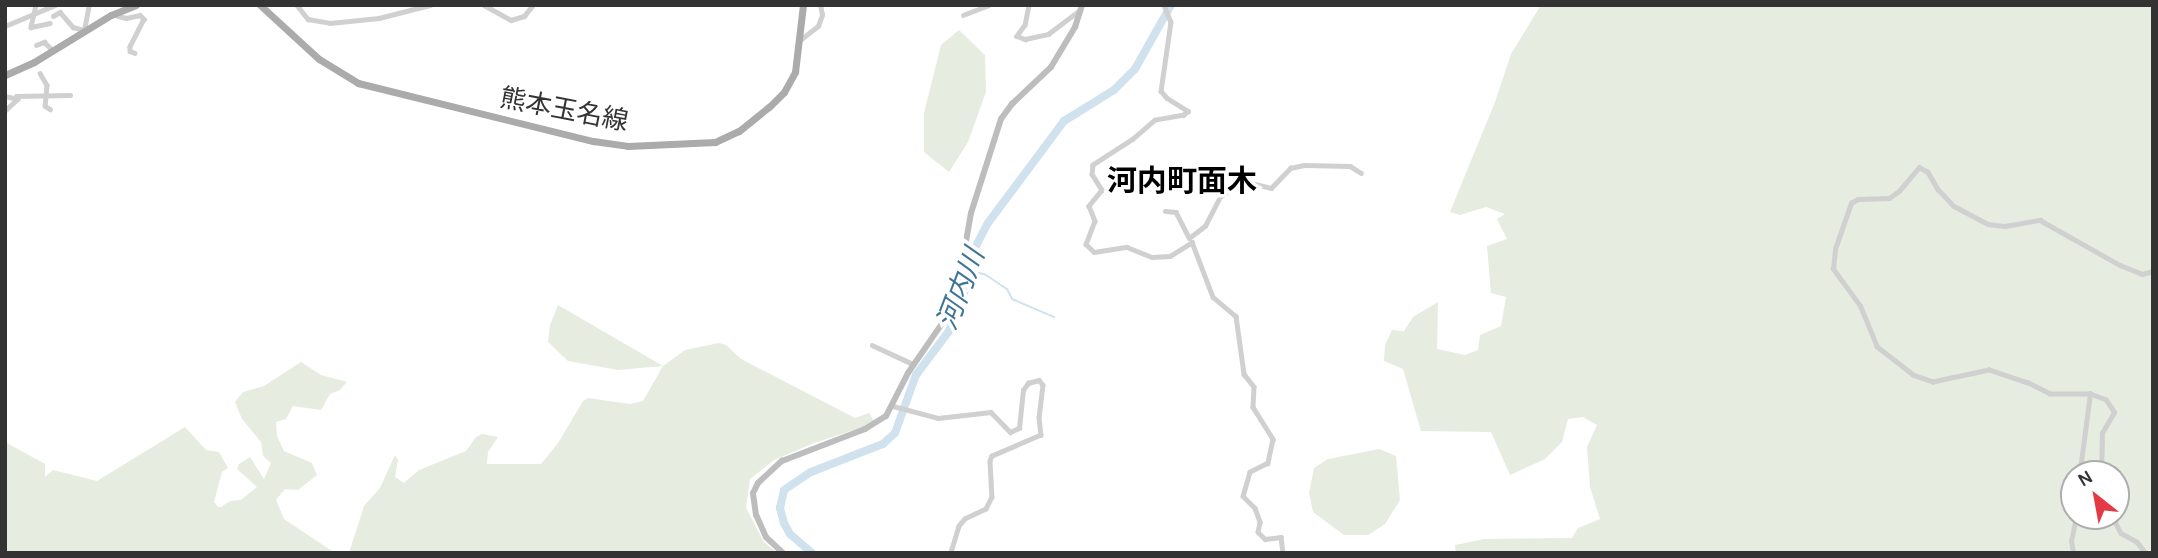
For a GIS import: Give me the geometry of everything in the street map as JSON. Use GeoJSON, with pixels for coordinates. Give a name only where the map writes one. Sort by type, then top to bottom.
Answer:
{"type":"FeatureCollection","features":[{"type":"Feature","properties":{"kind":"main road"},"geometry":{"type":"LineString","coordinates":[[5,75],[111,15],[136,5]]}},
{"type":"Feature","properties":{"kind":"main road","name":"熊本玉名線"},"geometry":{"type":"LineString","coordinates":[[260,5],[335,72],[358,83],[593,141],[628,146],[692,145],[715,142],[734,134],[784,92],[794,72],[803,5]]}},
{"type":"Feature","properties":{"kind":"main road"},"geometry":{"type":"LineString","coordinates":[[783,553],[766,537],[756,515],[753,493],[758,483],[782,460],[877,423],[896,407],[913,364],[943,322],[957,293],[971,213],[1000,119],[1051,67],[1072,34],[1081,8]]}},
{"type":"Feature","properties":{"kind":"street"},"geometry":{"type":"LineString","coordinates":[[36,5],[31,27],[50,23]]}},
{"type":"Feature","properties":{"kind":"street"},"geometry":{"type":"LineString","coordinates":[[5,26],[54,5]]}},
{"type":"Feature","properties":{"kind":"street"},"geometry":{"type":"LineString","coordinates":[[53,16],[60,12],[73,27],[84,30],[89,5]]}},
{"type":"Feature","properties":{"kind":"street"},"geometry":{"type":"LineString","coordinates":[[297,5],[308,19],[330,23],[379,19],[430,5]]}},
{"type":"Feature","properties":{"kind":"street"},"geometry":{"type":"LineString","coordinates":[[484,5],[511,20],[524,16],[533,5]]}},
{"type":"Feature","properties":{"kind":"street"},"geometry":{"type":"LineString","coordinates":[[800,40],[818,26],[822,15],[820,5]]}},
{"type":"Feature","properties":{"kind":"street"},"geometry":{"type":"LineString","coordinates":[[963,15],[989,5]]}},
{"type":"Feature","properties":{"kind":"street"},"geometry":{"type":"LineString","coordinates":[[1029,5],[1025,25],[1017,36],[1024,39],[1048,34],[1081,8]]}},
{"type":"Feature","properties":{"kind":"street"},"geometry":{"type":"LineString","coordinates":[[1164,6],[1171,18],[1161,91],[1167,98],[1185,107],[1187,114],[1156,120],[1093,165],[1092,174],[1102,190],[1089,206],[1095,221],[1086,244],[1094,252],[1127,247],[1152,257],[1170,256],[1205,226],[1220,197],[1241,184],[1247,182],[1271,188],[1290,168],[1304,165],[1350,166],[1361,173]]}},
{"type":"Feature","properties":{"kind":"street"},"geometry":{"type":"LineString","coordinates":[[111,15],[126,18],[140,15],[144,19],[131,47],[130,51],[135,53]]}},
{"type":"Feature","properties":{"kind":"street"},"geometry":{"type":"LineString","coordinates":[[37,46],[44,42],[53,50]]}},
{"type":"Feature","properties":{"kind":"street"},"geometry":{"type":"LineString","coordinates":[[40,73],[47,85],[45,106],[50,109]]}},
{"type":"Feature","properties":{"kind":"street"},"geometry":{"type":"LineString","coordinates":[[5,96],[70,95]]}},
{"type":"Feature","properties":{"kind":"street"},"geometry":{"type":"LineString","coordinates":[[5,111],[18,99],[16,96]]}},
{"type":"Feature","properties":{"kind":"street"},"geometry":{"type":"LineString","coordinates":[[2101,460],[2102,433],[2114,412],[2100,396],[2050,394],[2028,383],[1989,370],[1933,382],[1913,376],[1877,347],[1860,306],[1839,279],[1832,261],[1851,203],[1858,199],[1889,198],[1899,191],[1919,167],[1928,172],[1938,189],[1954,206],[1987,224],[2005,226],[2040,220],[2142,274],[2153,271]]}},
{"type":"Feature","properties":{"kind":"street"},"geometry":{"type":"LineString","coordinates":[[1165,211],[1176,212],[1213,297],[1236,316],[1244,374],[1254,387],[1253,407],[1273,439],[1268,463],[1250,472],[1243,496],[1255,508],[1260,522],[1258,532],[1265,539],[1281,537],[1283,553]]}},
{"type":"Feature","properties":{"kind":"street"},"geometry":{"type":"LineString","coordinates":[[872,345],[913,364]]}},
{"type":"Feature","properties":{"kind":"street"},"geometry":{"type":"LineString","coordinates":[[896,407],[938,418],[991,412],[1004,429],[1016,431],[1021,418],[1023,390],[1034,380],[1043,385],[1039,417],[1041,435],[992,456],[992,497],[986,509],[965,519],[959,526],[951,553]]}},
{"type":"Feature","properties":{"kind":"street"},"geometry":{"type":"LineString","coordinates":[[2081,460],[2090,394]]}},
{"type":"Feature","properties":{"kind":"street"},"geometry":{"type":"LineString","coordinates":[[2073,530],[2071,541],[2073,553]]}},
{"type":"Feature","properties":{"kind":"street"},"geometry":{"type":"LineString","coordinates":[[2119,530],[2137,542],[2146,553]]}},
{"type":"Feature","properties":{"kind":"shaded area"},"geometry":{"type":"Polygon","coordinates":[[[1541,5],[2153,5],[2153,553],[1456,553],[1455,545],[1484,539],[1572,538],[1578,528],[1600,519],[1590,487],[1587,447],[1597,425],[1583,417],[1568,419],[1562,442],[1545,459],[1510,475],[1491,432],[1421,431],[1403,369],[1384,361],[1385,345],[1392,330],[1404,331],[1413,317],[1438,302],[1437,349],[1465,355],[1478,350],[1480,335],[1501,326],[1506,297],[1491,293],[1487,246],[1507,239],[1497,219],[1505,214],[1486,207],[1460,215],[1450,212],[1495,102],[1511,54],[1541,5]]]}},
{"type":"Feature","properties":{"kind":"shaded area"},"geometry":{"type":"Polygon","coordinates":[[[959,30],[985,55],[986,92],[968,142],[949,172],[924,152],[924,113],[941,45],[959,30]]]}},
{"type":"Feature","properties":{"kind":"shaded area"},"geometry":{"type":"Polygon","coordinates":[[[558,305],[663,366],[618,370],[568,361],[548,342],[550,325],[558,305]]]}},
{"type":"Feature","properties":{"kind":"shaded area"},"geometry":{"type":"Polygon","coordinates":[[[719,343],[726,345],[741,359],[855,418],[869,413],[875,423],[814,443],[774,460],[750,479],[746,508],[764,542],[777,553],[349,553],[364,506],[380,488],[395,455],[398,460],[395,477],[404,483],[419,470],[466,451],[476,437],[482,434],[498,437],[488,452],[487,464],[541,464],[558,443],[583,401],[588,398],[630,404],[643,401],[663,366],[685,350],[719,343]]]}},
{"type":"Feature","properties":{"kind":"shaded area"},"geometry":{"type":"Polygon","coordinates":[[[301,362],[321,375],[347,382],[340,390],[330,394],[321,410],[293,406],[286,419],[276,422],[277,436],[284,451],[312,463],[317,475],[298,490],[285,489],[276,500],[284,519],[335,553],[5,553],[5,442],[45,464],[45,477],[53,470],[97,481],[185,427],[206,450],[219,452],[228,468],[222,472],[214,502],[221,507],[230,501],[241,500],[257,487],[237,469],[239,464],[250,457],[264,479],[271,463],[263,456],[261,442],[242,419],[235,402],[243,392],[264,386],[301,362]]]}},
{"type":"Feature","properties":{"kind":"shaded area"},"geometry":{"type":"Polygon","coordinates":[[[1379,449],[1396,456],[1400,500],[1385,524],[1368,535],[1344,535],[1313,512],[1309,493],[1314,468],[1328,459],[1379,449]]]}},
{"type":"Feature","properties":{"kind":"waterway","name":"河内川"},"geometry":{"type":"LineString","coordinates":[[812,553],[790,534],[784,523],[780,508],[784,490],[811,472],[883,444],[895,433],[916,375],[949,331],[967,285],[974,250],[988,223],[1064,121],[1114,90],[1135,69],[1171,5]]}},
{"type":"Feature","properties":{"kind":"waterway"},"geometry":{"type":"LineString","coordinates":[[969,270],[986,275],[1007,289],[1012,299],[1054,317]]}},
{"type":"Feature","properties":{"kind":"district","name":"河内町面木"},"geometry":{"type":"Point","coordinates":[1182,181]}}]}
